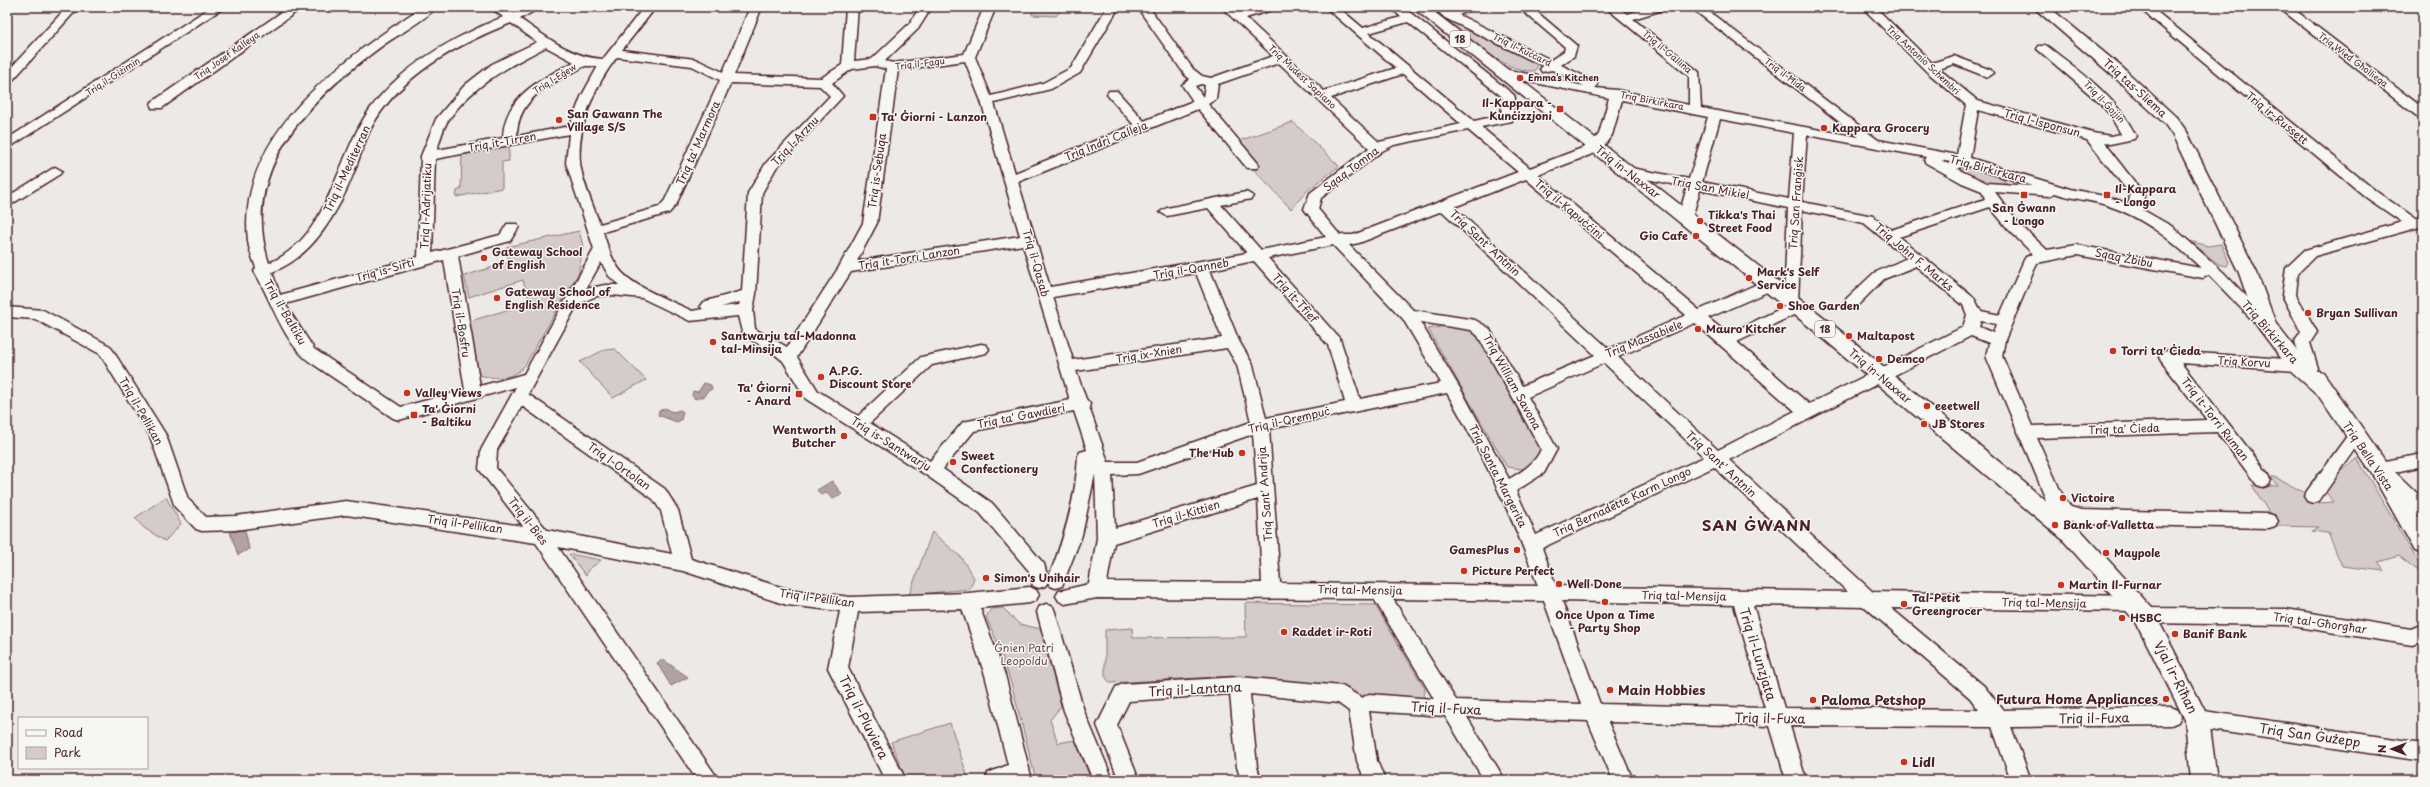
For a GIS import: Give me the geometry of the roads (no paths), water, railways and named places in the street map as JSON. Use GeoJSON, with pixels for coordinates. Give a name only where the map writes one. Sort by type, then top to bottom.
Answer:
{"type":"FeatureCollection","features":[{"type":"Feature","properties":{"kind":"main road","name":"Triq tas-Sliema"},"geometry":{"type":"LineString","coordinates":[[2040,7],[2118,72],[2170,120],[2181,135],[2248,274],[2304,366]]}},
{"type":"Feature","properties":{"kind":"main road","name":"Triq Birkirkara"},"geometry":{"type":"LineString","coordinates":[[1414,13],[1500,72]]}},
{"type":"Feature","properties":{"kind":"main road","name":"Triq in-Naxxar"},"geometry":{"type":"LineString","coordinates":[[1500,72],[1516,81],[1595,148],[1794,304],[2065,529],[2140,609]]}},
{"type":"Feature","properties":{"kind":"main road","name":"Triq tas-Sliema"},"geometry":{"type":"LineString","coordinates":[[2248,274],[2267,326]]}},
{"type":"Feature","properties":{"kind":"main road","name":"Triq Birkirkara"},"geometry":{"type":"LineString","coordinates":[[2267,326],[2323,389]]}},
{"type":"Feature","properties":{"kind":"main road","name":"Triq Bella Vista"},"geometry":{"type":"LineString","coordinates":[[2323,389],[2379,468],[2423,545]]}},
{"type":"Feature","properties":{"kind":"main road","name":"Vjal ir-Riħan"},"geometry":{"type":"LineString","coordinates":[[2140,609],[2197,719],[2204,780]]}},
{"type":"Feature","properties":{"kind":"street"},"geometry":{"type":"LineString","coordinates":[[7,79],[73,7]]}},
{"type":"Feature","properties":{"kind":"street","name":"Triq il-Giżimin"},"geometry":{"type":"LineString","coordinates":[[7,145],[219,7]]}},
{"type":"Feature","properties":{"kind":"street","name":"Triq Josef Kalleya"},"geometry":{"type":"LineString","coordinates":[[157,105],[297,7]]}},
{"type":"Feature","properties":{"kind":"street","name":"Triq il-Baltiku"},"geometry":{"type":"LineString","coordinates":[[430,7],[356,57],[322,87],[285,130],[259,180],[253,205],[253,232],[261,271],[276,301],[309,352],[399,414],[528,378]]}},
{"type":"Feature","properties":{"kind":"street"},"geometry":{"type":"LineString","coordinates":[[496,7],[546,42],[583,62],[606,63]]}},
{"type":"Feature","properties":{"kind":"street","name":"Triq il-Mediterran"},"geometry":{"type":"LineString","coordinates":[[261,271],[282,262],[297,250],[326,214],[343,182],[362,131],[381,103],[409,76],[444,51],[479,32],[514,19],[535,7]]}},
{"type":"Feature","properties":{"kind":"street"},"geometry":{"type":"LineString","coordinates":[[650,7],[606,63],[587,98],[576,129],[573,163],[601,249],[614,272],[628,285],[690,316],[745,310]]}},
{"type":"Feature","properties":{"kind":"street","name":"Triq ta' Marmora"},"geometry":{"type":"LineString","coordinates":[[595,230],[664,210],[671,202],[727,79],[756,7]]}},
{"type":"Feature","properties":{"kind":"street"},"geometry":{"type":"LineString","coordinates":[[615,53],[695,63],[727,79],[824,82],[848,66],[852,7]]}},
{"type":"Feature","properties":{"kind":"street"},"geometry":{"type":"LineString","coordinates":[[876,62],[914,26],[926,7]]}},
{"type":"Feature","properties":{"kind":"street"},"geometry":{"type":"LineString","coordinates":[[969,57],[990,7]]}},
{"type":"Feature","properties":{"kind":"street"},"geometry":{"type":"LineString","coordinates":[[987,101],[1047,86],[1076,70],[1112,7]]}},
{"type":"Feature","properties":{"kind":"street"},"geometry":{"type":"LineString","coordinates":[[1143,7],[1189,72],[1206,81],[1210,99],[1200,103]]}},
{"type":"Feature","properties":{"kind":"street","name":"Triq Mudest Sapiano"},"geometry":{"type":"LineString","coordinates":[[1227,7],[1377,148]]}},
{"type":"Feature","properties":{"kind":"street"},"geometry":{"type":"LineString","coordinates":[[1237,17],[1271,7]]}},
{"type":"Feature","properties":{"kind":"street","name":"Triq il-Kapuċċini"},"geometry":{"type":"LineString","coordinates":[[1331,7],[1726,341],[1807,412]]}},
{"type":"Feature","properties":{"kind":"street"},"geometry":{"type":"LineString","coordinates":[[1396,7],[1414,13]]}},
{"type":"Feature","properties":{"kind":"street"},"geometry":{"type":"LineString","coordinates":[[1444,11],[1471,7]]}},
{"type":"Feature","properties":{"kind":"street"},"geometry":{"type":"LineString","coordinates":[[1524,7],[1572,46],[1570,53],[1551,64],[1532,80]]}},
{"type":"Feature","properties":{"kind":"street","name":"Triq il-Gallina"},"geometry":{"type":"LineString","coordinates":[[1611,7],[1695,75],[1695,110]]}},
{"type":"Feature","properties":{"kind":"street"},"geometry":{"type":"LineString","coordinates":[[1626,18],[1662,7]]}},
{"type":"Feature","properties":{"kind":"street","name":"Triq il-Ħida"},"geometry":{"type":"LineString","coordinates":[[1696,7],[1875,142]]}},
{"type":"Feature","properties":{"kind":"street","name":"Triq Antonio Schembri"},"geometry":{"type":"LineString","coordinates":[[1868,7],[1930,68],[1973,104]]}},
{"type":"Feature","properties":{"kind":"street","name":"Triq ir-Russett"},"geometry":{"type":"LineString","coordinates":[[2144,7],[2372,195],[2419,221]]}},
{"type":"Feature","properties":{"kind":"street","name":"Triq Wied Għollieqa"},"geometry":{"type":"LineString","coordinates":[[2284,7],[2423,114]]}},
{"type":"Feature","properties":{"kind":"street","name":"Triq il-Kuċċard"},"geometry":{"type":"LineString","coordinates":[[1444,11],[1612,93]]}},
{"type":"Feature","properties":{"kind":"street"},"geometry":{"type":"LineString","coordinates":[[1360,32],[1414,13]]}},
{"type":"Feature","properties":{"kind":"street","name":"Sqaq Tomna"},"geometry":{"type":"LineString","coordinates":[[1311,209],[1315,196],[1377,148],[1390,142],[1507,118],[1509,98],[1414,13]]}},
{"type":"Feature","properties":{"kind":"street","name":"Triq l-Adrijatiku"},"geometry":{"type":"LineString","coordinates":[[424,258],[428,156],[442,119],[469,88],[496,67],[546,42]]}},
{"type":"Feature","properties":{"kind":"street","name":"Triq il-Ġojjin"},"geometry":{"type":"LineString","coordinates":[[2043,49],[2079,76],[2125,123],[2129,136],[2110,140],[2092,137]]}},
{"type":"Feature","properties":{"kind":"street","name":"Triq il-Fagu"},"geometry":{"type":"LineString","coordinates":[[848,66],[876,62],[892,67],[969,57]]}},
{"type":"Feature","properties":{"kind":"street","name":"Triq il-Qasab"},"geometry":{"type":"LineString","coordinates":[[969,57],[987,101],[1012,179],[1067,367],[1082,404],[1094,468],[1071,546],[1048,588],[1062,606],[1046,612]]}},
{"type":"Feature","properties":{"kind":"street"},"geometry":{"type":"LineString","coordinates":[[1252,165],[1200,103],[1188,85],[1206,81],[1280,58]]}},
{"type":"Feature","properties":{"kind":"street"},"geometry":{"type":"LineString","coordinates":[[1930,68],[1954,60],[1987,72]]}},
{"type":"Feature","properties":{"kind":"street","name":"Triq l-Eǵew"},"geometry":{"type":"LineString","coordinates":[[510,140],[512,121],[517,108],[527,97],[542,85],[583,62]]}},
{"type":"Feature","properties":{"kind":"street","name":"Triq is-Sebuqa"},"geometry":{"type":"LineString","coordinates":[[846,268],[870,223],[892,67]]}},
{"type":"Feature","properties":{"kind":"street"},"geometry":{"type":"LineString","coordinates":[[1323,96],[1404,70]]}},
{"type":"Feature","properties":{"kind":"street","name":"Triq Birkirkara"},"geometry":{"type":"LineString","coordinates":[[1500,72],[1532,80],[1612,93],[1715,114],[1875,142],[1907,150],[1963,160],[2068,193],[2109,201],[2136,212],[2168,230],[2218,275],[2267,326]]}},
{"type":"Feature","properties":{"kind":"street","name":"Triq l-Arznu"},"geometry":{"type":"LineString","coordinates":[[745,310],[748,294],[755,193],[771,166],[837,96],[824,82]]}},
{"type":"Feature","properties":{"kind":"street"},"geometry":{"type":"LineString","coordinates":[[1595,148],[1606,135],[1612,93]]}},
{"type":"Feature","properties":{"kind":"street"},"geometry":{"type":"LineString","coordinates":[[1113,94],[1142,126]]}},
{"type":"Feature","properties":{"kind":"street","name":"Triq Indrì Calleja"},"geometry":{"type":"LineString","coordinates":[[1012,179],[1200,103]]}},
{"type":"Feature","properties":{"kind":"street"},"geometry":{"type":"LineString","coordinates":[[1948,168],[1963,160],[1973,104]]}},
{"type":"Feature","properties":{"kind":"street","name":"Triq l-Isponsun"},"geometry":{"type":"LineString","coordinates":[[1973,104],[2092,137],[2137,194],[2136,212]]}},
{"type":"Feature","properties":{"kind":"street"},"geometry":{"type":"LineString","coordinates":[[1685,218],[1715,114]]}},
{"type":"Feature","properties":{"kind":"street","name":"Triq it-Tirren"},"geometry":{"type":"LineString","coordinates":[[428,156],[576,129]]}},
{"type":"Feature","properties":{"kind":"street","name":"Triq San Franġisk"},"geometry":{"type":"LineString","coordinates":[[1794,304],[1795,204],[1801,129]]}},
{"type":"Feature","properties":{"kind":"street","name":"Triq il-Qanneb"},"geometry":{"type":"LineString","coordinates":[[1045,293],[1201,267],[1336,240],[1354,240],[1595,148]]}},
{"type":"Feature","properties":{"kind":"street","name":"Triq Birkirkara"},"geometry":{"type":"LineString","coordinates":[[1907,150],[1948,168],[1967,180],[1985,187],[2014,191],[2068,193]]}},
{"type":"Feature","properties":{"kind":"street"},"geometry":{"type":"LineString","coordinates":[[7,203],[55,171]]}},
{"type":"Feature","properties":{"kind":"street","name":"Triq San Mikiel"},"geometry":{"type":"LineString","coordinates":[[1626,171],[1795,204]]}},
{"type":"Feature","properties":{"kind":"street"},"geometry":{"type":"LineString","coordinates":[[2007,173],[2019,186],[2014,191]]}},
{"type":"Feature","properties":{"kind":"street"},"geometry":{"type":"LineString","coordinates":[[1985,187],[1993,201],[2032,245],[2044,255],[2031,260],[1997,340],[1994,356],[2054,494],[2065,529],[2081,517]]}},
{"type":"Feature","properties":{"kind":"street"},"geometry":{"type":"LineString","coordinates":[[1167,212],[1246,196]]}},
{"type":"Feature","properties":{"kind":"street"},"geometry":{"type":"LineString","coordinates":[[1888,236],[1993,201]]}},
{"type":"Feature","properties":{"kind":"street","name":"Triq it-Tfief"},"geometry":{"type":"LineString","coordinates":[[1212,204],[1335,343],[1354,405]]}},
{"type":"Feature","properties":{"kind":"street","name":"Triq John F. Marks"},"geometry":{"type":"LineString","coordinates":[[1795,204],[1868,219],[1916,260],[1969,302],[1972,323]]}},
{"type":"Feature","properties":{"kind":"street","name":"Triq Sant' Antnin"},"geometry":{"type":"LineString","coordinates":[[1445,206],[1606,355],[1715,459],[1870,601],[1977,692],[1999,720],[2021,780]]}},
{"type":"Feature","properties":{"kind":"street","name":"Triq Santa Margerita"},"geometry":{"type":"LineString","coordinates":[[1311,209],[1336,240],[1408,315],[1450,387],[1506,489],[1532,545],[1548,594],[1594,713],[1623,780]]}},
{"type":"Feature","properties":{"kind":"street"},"geometry":{"type":"LineString","coordinates":[[2304,366],[2302,343],[2309,332],[2289,295],[2292,271],[2310,253],[2419,221]]}},
{"type":"Feature","properties":{"kind":"street","name":"Triq is-Sirti"},"geometry":{"type":"LineString","coordinates":[[276,301],[424,258],[450,254],[505,238],[512,227]]}},
{"type":"Feature","properties":{"kind":"street","name":"Triq it-Torri Lanzon"},"geometry":{"type":"LineString","coordinates":[[789,357],[846,268],[1029,239]]}},
{"type":"Feature","properties":{"kind":"street","name":"Triq il-Bies"},"geometry":{"type":"LineString","coordinates":[[601,249],[573,301],[518,395],[489,450],[487,469],[542,537],[709,780]]}},
{"type":"Feature","properties":{"kind":"street","name":"Sqaq Żbibu"},"geometry":{"type":"LineString","coordinates":[[2044,255],[2078,250],[2203,273]]}},
{"type":"Feature","properties":{"kind":"street","name":"Triq il-Bosfru"},"geometry":{"type":"LineString","coordinates":[[450,254],[473,393]]}},
{"type":"Feature","properties":{"kind":"street"},"geometry":{"type":"LineString","coordinates":[[1852,302],[1878,276],[1916,260]]}},
{"type":"Feature","properties":{"kind":"street","name":"Triq Sant' Andrija"},"geometry":{"type":"LineString","coordinates":[[1201,267],[1231,342],[1245,365],[1260,425],[1266,490],[1271,589]]}},
{"type":"Feature","properties":{"kind":"street"},"geometry":{"type":"LineString","coordinates":[[2218,275],[2232,277],[2248,274]]}},
{"type":"Feature","properties":{"kind":"street","name":"Triq Massabiele"},"geometry":{"type":"LineString","coordinates":[[1520,394],[1606,355],[1769,285]]}},
{"type":"Feature","properties":{"kind":"street"},"geometry":{"type":"LineString","coordinates":[[573,301],[593,291],[611,288],[648,296]]}},
{"type":"Feature","properties":{"kind":"street"},"geometry":{"type":"LineString","coordinates":[[673,307],[702,308],[748,294]]}},
{"type":"Feature","properties":{"kind":"street"},"geometry":{"type":"LineString","coordinates":[[1726,341],[1794,304]]}},
{"type":"Feature","properties":{"kind":"street","name":"Triq is-Santwarju"},"geometry":{"type":"LineString","coordinates":[[745,310],[748,332],[772,344],[789,357],[812,396],[860,423],[932,470],[986,508],[1038,569],[1048,588],[1034,608],[1046,612]]}},
{"type":"Feature","properties":{"kind":"street","name":"Triq il-Pellikan"},"geometry":{"type":"LineString","coordinates":[[7,312],[38,314],[106,350],[158,435],[181,502],[202,524],[235,523],[346,508],[542,537],[682,564],[787,597],[850,605],[968,600],[1048,588]]}},
{"type":"Feature","properties":{"kind":"street","name":"Triq William Savona"},"geometry":{"type":"LineString","coordinates":[[1408,315],[1475,325],[1484,332],[1520,394],[1549,449],[1547,458],[1539,468],[1506,489]]}},
{"type":"Feature","properties":{"kind":"street"},"geometry":{"type":"LineString","coordinates":[[1972,323],[2006,321]]}},
{"type":"Feature","properties":{"kind":"street"},"geometry":{"type":"LineString","coordinates":[[1972,323],[1997,340]]}},
{"type":"Feature","properties":{"kind":"street","name":"Triq Bernadette Karm Longo"},"geometry":{"type":"LineString","coordinates":[[1532,545],[1715,459],[1881,376],[1972,323]]}},
{"type":"Feature","properties":{"kind":"street","name":"Triq ix-Xnien"},"geometry":{"type":"LineString","coordinates":[[1067,367],[1231,342]]}},
{"type":"Feature","properties":{"kind":"street"},"geometry":{"type":"LineString","coordinates":[[860,423],[927,361],[981,349]]}},
{"type":"Feature","properties":{"kind":"street","name":"Triq Korvu"},"geometry":{"type":"LineString","coordinates":[[2167,357],[2304,366]]}},
{"type":"Feature","properties":{"kind":"street","name":"Triq it-Torri Ruman"},"geometry":{"type":"LineString","coordinates":[[2167,357],[2263,480]]}},
{"type":"Feature","properties":{"kind":"street","name":"Triq il-Qrempuċ"},"geometry":{"type":"LineString","coordinates":[[1094,468],[1138,468],[1260,425],[1302,415],[1450,387]]}},
{"type":"Feature","properties":{"kind":"street","name":"Triq l-Ortolan"},"geometry":{"type":"LineString","coordinates":[[518,395],[659,494],[669,510],[682,564]]}},
{"type":"Feature","properties":{"kind":"street","name":"Triq ta' Gawdieri"},"geometry":{"type":"LineString","coordinates":[[932,470],[969,426],[1082,404]]}},
{"type":"Feature","properties":{"kind":"street","name":"Triq ta' Ċieda"},"geometry":{"type":"LineString","coordinates":[[2027,432],[2221,426]]}},
{"type":"Feature","properties":{"kind":"street"},"geometry":{"type":"LineString","coordinates":[[2313,496],[2356,436]]}},
{"type":"Feature","properties":{"kind":"street"},"geometry":{"type":"LineString","coordinates":[[2379,468],[2423,460]]}},
{"type":"Feature","properties":{"kind":"street","name":"Triq il-Qasab"},"geometry":{"type":"LineString","coordinates":[[1094,468],[1105,478],[1106,538],[1097,590]]}},
{"type":"Feature","properties":{"kind":"street"},"geometry":{"type":"LineString","coordinates":[[2379,468],[2392,478],[2423,510]]}},
{"type":"Feature","properties":{"kind":"street","name":"Triq il-Kittien"},"geometry":{"type":"LineString","coordinates":[[1106,538],[1266,490]]}},
{"type":"Feature","properties":{"kind":"street"},"geometry":{"type":"LineString","coordinates":[[2035,504],[2047,502],[2054,494]]}},
{"type":"Feature","properties":{"kind":"street"},"geometry":{"type":"LineString","coordinates":[[2054,494],[2065,512],[2081,517],[2269,522]]}},
{"type":"Feature","properties":{"kind":"street","name":"Triq tal-Mensija"},"geometry":{"type":"LineString","coordinates":[[1048,588],[1097,590],[1378,590],[1741,596],[2140,609]]}},
{"type":"Feature","properties":{"kind":"street"},"geometry":{"type":"LineString","coordinates":[[1378,590],[1450,710],[1495,780]]}},
{"type":"Feature","properties":{"kind":"street","name":"Triq il-Lunzjata"},"geometry":{"type":"LineString","coordinates":[[1741,596],[1796,780]]}},
{"type":"Feature","properties":{"kind":"street"},"geometry":{"type":"LineString","coordinates":[[968,600],[995,675],[1020,776],[994,780]]}},
{"type":"Feature","properties":{"kind":"street","name":"Triq il-Pluviera"},"geometry":{"type":"LineString","coordinates":[[850,605],[838,668],[896,780]]}},
{"type":"Feature","properties":{"kind":"street","name":"Triq tal-Għorgħar"},"geometry":{"type":"LineString","coordinates":[[2140,609],[2286,617],[2412,637],[2423,632]]}},
{"type":"Feature","properties":{"kind":"street"},"geometry":{"type":"LineString","coordinates":[[1046,612],[1074,711],[1103,780]]}},
{"type":"Feature","properties":{"kind":"street"},"geometry":{"type":"LineString","coordinates":[[1239,685],[1247,767],[1251,780]]}},
{"type":"Feature","properties":{"kind":"street","name":"Triq il-Lantana"},"geometry":{"type":"LineString","coordinates":[[1129,780],[1107,726],[1123,693],[1239,685],[1342,695],[1363,705]]}},
{"type":"Feature","properties":{"kind":"street"},"geometry":{"type":"LineString","coordinates":[[1363,705],[1367,761],[1375,780]]}},
{"type":"Feature","properties":{"kind":"street","name":"Triq il-Fuxa"},"geometry":{"type":"LineString","coordinates":[[1363,705],[1450,710],[1778,718],[1999,720],[2171,716]]}},
{"type":"Feature","properties":{"kind":"street","name":"Triq San Ġużepp"},"geometry":{"type":"LineString","coordinates":[[2197,719],[2423,752]]}},
{"type":"Feature","properties":{"kind":"place","name":"Emma’s Kitchen"},"geometry":{"type":"Point","coordinates":[1520,78]}},
{"type":"Feature","properties":{"kind":"place","name":"Il-Kappara - Kunċizzjoni"},"geometry":{"type":"Point","coordinates":[1560,109]}},
{"type":"Feature","properties":{"kind":"place","name":"Ta' Ġiorni - Lanzon"},"geometry":{"type":"Point","coordinates":[873,117]}},
{"type":"Feature","properties":{"kind":"place","name":"San Gawann The Village S/S"},"geometry":{"type":"Point","coordinates":[559,120]}},
{"type":"Feature","properties":{"kind":"place","name":"Kappara Grocery"},"geometry":{"type":"Point","coordinates":[1824,128]}},
{"type":"Feature","properties":{"kind":"place","name":"San Ġwann - Longo"},"geometry":{"type":"Point","coordinates":[2024,195]}},
{"type":"Feature","properties":{"kind":"place","name":"Il-Kappara - Longo"},"geometry":{"type":"Point","coordinates":[2107,195]}},
{"type":"Feature","properties":{"kind":"place","name":"Tikka's Thai Street Food"},"geometry":{"type":"Point","coordinates":[1700,221]}},
{"type":"Feature","properties":{"kind":"place","name":"Gio Cafe"},"geometry":{"type":"Point","coordinates":[1696,236]}},
{"type":"Feature","properties":{"kind":"place","name":"Gateway School of English"},"geometry":{"type":"Point","coordinates":[484,258]}},
{"type":"Feature","properties":{"kind":"place","name":"Mark's Self Service"},"geometry":{"type":"Point","coordinates":[1749,278]}},
{"type":"Feature","properties":{"kind":"place","name":"Gateway School of English Residence"},"geometry":{"type":"Point","coordinates":[497,298]}},
{"type":"Feature","properties":{"kind":"place","name":"Shoe Garden"},"geometry":{"type":"Point","coordinates":[1780,306]}},
{"type":"Feature","properties":{"kind":"place","name":"Bryan Sullivan"},"geometry":{"type":"Point","coordinates":[2308,313]}},
{"type":"Feature","properties":{"kind":"place","name":"Mauro Kitcher"},"geometry":{"type":"Point","coordinates":[1698,329]}},
{"type":"Feature","properties":{"kind":"place","name":"Maltapost"},"geometry":{"type":"Point","coordinates":[1849,336]}},
{"type":"Feature","properties":{"kind":"place","name":"Santwarju tal-Madonna tal-Minsija"},"geometry":{"type":"Point","coordinates":[713,342]}},
{"type":"Feature","properties":{"kind":"place","name":"Torri ta' Ċieda"},"geometry":{"type":"Point","coordinates":[2113,351]}},
{"type":"Feature","properties":{"kind":"place","name":"Demco"},"geometry":{"type":"Point","coordinates":[1879,359]}},
{"type":"Feature","properties":{"kind":"place","name":"A.P.G. Discount Store"},"geometry":{"type":"Point","coordinates":[821,377]}},
{"type":"Feature","properties":{"kind":"place","name":"Valley Views"},"geometry":{"type":"Point","coordinates":[407,393]}},
{"type":"Feature","properties":{"kind":"place","name":"Ta' Ġiorni - Anard"},"geometry":{"type":"Point","coordinates":[799,394]}},
{"type":"Feature","properties":{"kind":"place","name":"eeetwell"},"geometry":{"type":"Point","coordinates":[1927,406]}},
{"type":"Feature","properties":{"kind":"place","name":"Ta' Ġiorni - Baltiku"},"geometry":{"type":"Point","coordinates":[414,415]}},
{"type":"Feature","properties":{"kind":"place","name":"JB Stores"},"geometry":{"type":"Point","coordinates":[1924,424]}},
{"type":"Feature","properties":{"kind":"place","name":"Wentworth Butcher"},"geometry":{"type":"Point","coordinates":[844,436]}},
{"type":"Feature","properties":{"kind":"place","name":"The Hub"},"geometry":{"type":"Point","coordinates":[1242,453]}},
{"type":"Feature","properties":{"kind":"place","name":"Sweet Confectionery"},"geometry":{"type":"Point","coordinates":[953,462]}},
{"type":"Feature","properties":{"kind":"place","name":"Victoire"},"geometry":{"type":"Point","coordinates":[2063,498]}},
{"type":"Feature","properties":{"kind":"place","name":"Bank of Valletta"},"geometry":{"type":"Point","coordinates":[2055,525]}},
{"type":"Feature","properties":{"kind":"place","name":"GamesPlus"},"geometry":{"type":"Point","coordinates":[1517,550]}},
{"type":"Feature","properties":{"kind":"place","name":"Maypole"},"geometry":{"type":"Point","coordinates":[2106,553]}},
{"type":"Feature","properties":{"kind":"place","name":"Picture Perfect"},"geometry":{"type":"Point","coordinates":[1464,571]}},
{"type":"Feature","properties":{"kind":"place","name":"Simon's Unihair"},"geometry":{"type":"Point","coordinates":[986,578]}},
{"type":"Feature","properties":{"kind":"place","name":"Well Done"},"geometry":{"type":"Point","coordinates":[1559,584]}},
{"type":"Feature","properties":{"kind":"place","name":"Martin Il-Furnar"},"geometry":{"type":"Point","coordinates":[2061,585]}},
{"type":"Feature","properties":{"kind":"place","name":"Once Upon a Time - Party Shop"},"geometry":{"type":"Point","coordinates":[1605,602]}},
{"type":"Feature","properties":{"kind":"place","name":"Tal-Petit Greengrocer"},"geometry":{"type":"Point","coordinates":[1904,604]}},
{"type":"Feature","properties":{"kind":"place","name":"HSBC"},"geometry":{"type":"Point","coordinates":[2122,618]}},
{"type":"Feature","properties":{"kind":"place","name":"Raddet ir-Roti"},"geometry":{"type":"Point","coordinates":[1284,632]}},
{"type":"Feature","properties":{"kind":"place","name":"Banif Bank"},"geometry":{"type":"Point","coordinates":[2175,634]}},
{"type":"Feature","properties":{"kind":"place","name":"Main Hobbies"},"geometry":{"type":"Point","coordinates":[1610,690]}},
{"type":"Feature","properties":{"kind":"place","name":"Futura Home Appliances"},"geometry":{"type":"Point","coordinates":[2166,699]}},
{"type":"Feature","properties":{"kind":"place","name":"Paloma Petshop"},"geometry":{"type":"Point","coordinates":[1813,700]}},
{"type":"Feature","properties":{"kind":"place","name":"Lidl"},"geometry":{"type":"Point","coordinates":[1904,762]}},
{"type":"Feature","properties":{"kind":"district","name":"SAN ĠWANN"},"geometry":{"type":"Point","coordinates":[1757,526]}},
{"type":"Feature","properties":{"kind":"park label","name":"Ġnien Patri Leopoldu"},"geometry":{"type":"Point","coordinates":[1024,654]}}]}
